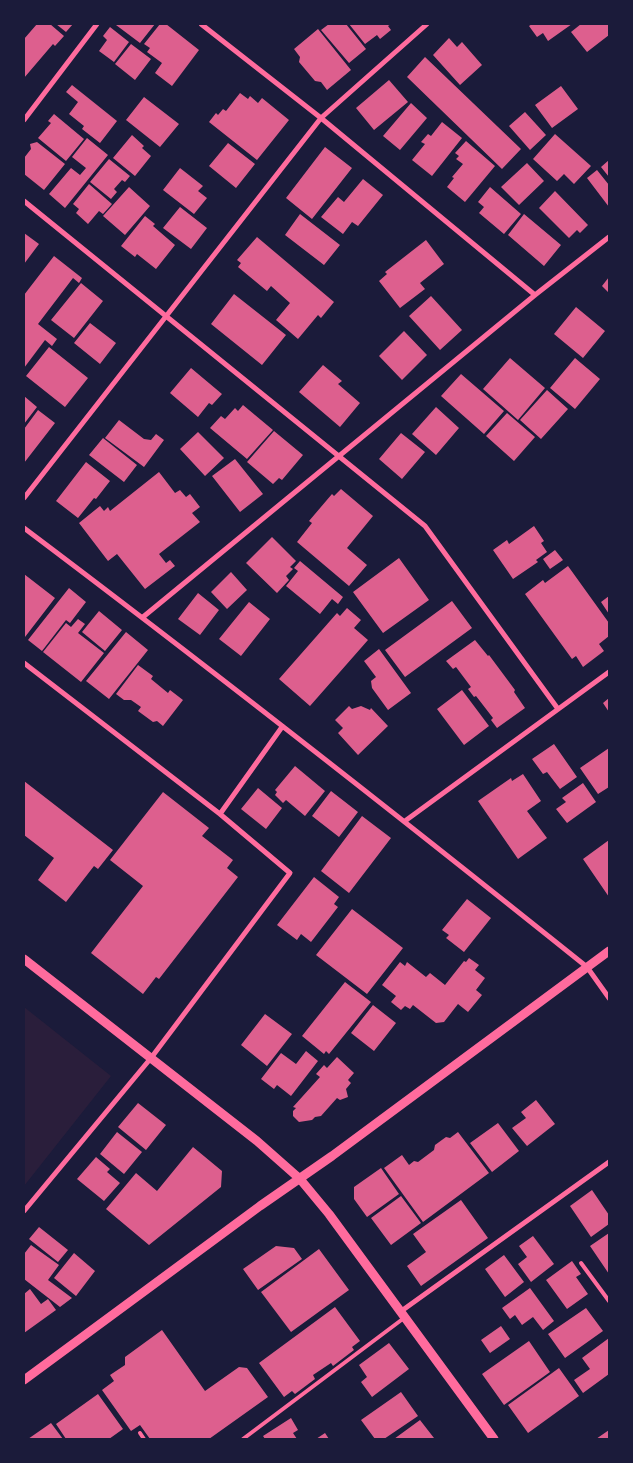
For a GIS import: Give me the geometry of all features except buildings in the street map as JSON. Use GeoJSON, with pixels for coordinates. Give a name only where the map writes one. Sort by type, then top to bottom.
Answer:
{"type":"FeatureCollection","features":[{"type":"Feature","properties":{"kind":"street"},"geometry":{"type":"LineString","coordinates":[[24,120],[97,24]]}},
{"type":"Feature","properties":{"kind":"street"},"geometry":{"type":"LineString","coordinates":[[201,24],[321,118],[535,295]]}},
{"type":"Feature","properties":{"kind":"street"},"geometry":{"type":"LineString","coordinates":[[24,498],[321,118],[427,24]]}},
{"type":"Feature","properties":{"kind":"street"},"geometry":{"type":"LineString","coordinates":[[24,201],[339,455],[424,526],[558,709]]}},
{"type":"Feature","properties":{"kind":"street"},"geometry":{"type":"LineString","coordinates":[[143,617],[609,236]]}},
{"type":"Feature","properties":{"kind":"street"},"geometry":{"type":"LineString","coordinates":[[24,528],[143,617],[405,821],[587,968],[609,998]]}},
{"type":"Feature","properties":{"kind":"street"},"geometry":{"type":"LineString","coordinates":[[24,663],[220,814],[290,873],[150,1058],[24,1211]]}},
{"type":"Feature","properties":{"kind":"street"},"geometry":{"type":"LineString","coordinates":[[405,821],[609,672]]}},
{"type":"Feature","properties":{"kind":"street"},"geometry":{"type":"LineString","coordinates":[[220,814],[282,727]]}},
{"type":"Feature","properties":{"kind":"street"},"geometry":{"type":"LineString","coordinates":[[24,1380],[609,951]]}},
{"type":"Feature","properties":{"kind":"street"},"geometry":{"type":"LineString","coordinates":[[24,959],[257,1141],[300,1179],[329,1214],[494,1439]]}},
{"type":"Feature","properties":{"kind":"street"},"geometry":{"type":"LineString","coordinates":[[402,1315],[609,1162]]}},
{"type":"Feature","properties":{"kind":"lane"},"geometry":{"type":"LineString","coordinates":[[581,1263],[609,1301]]}},
{"type":"Feature","properties":{"kind":"lane"},"geometry":{"type":"LineString","coordinates":[[243,1439],[402,1315]]}},
{"type":"Feature","properties":{"kind":"lane"},"geometry":{"type":"LineString","coordinates":[[140,1433],[144,1439]]}},
{"type":"Feature","properties":{"kind":"shaded area"},"geometry":{"type":"Polygon","coordinates":[[[24,1007],[111,1076],[24,1186],[24,1007]]]}}]}
